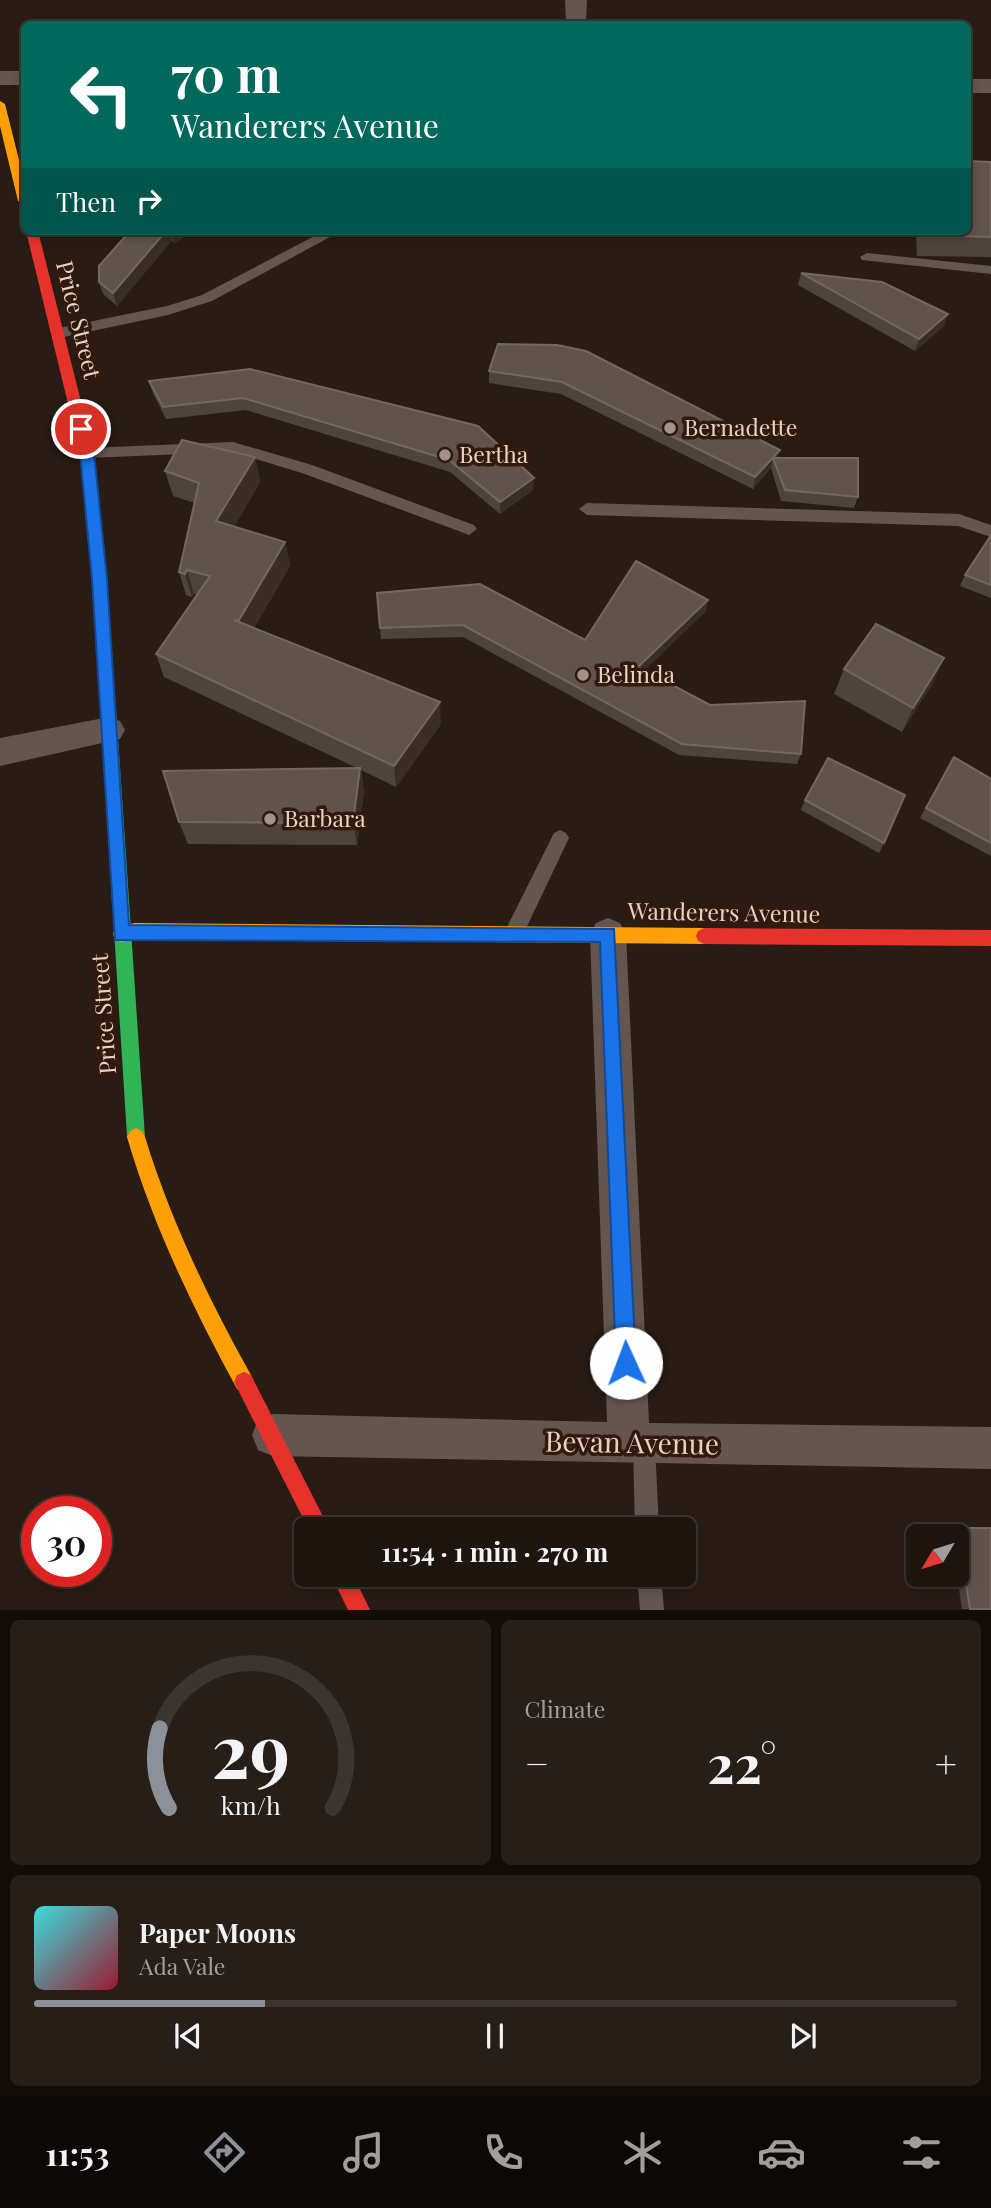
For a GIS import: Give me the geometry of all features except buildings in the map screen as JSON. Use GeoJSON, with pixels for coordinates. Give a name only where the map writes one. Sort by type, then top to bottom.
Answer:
{"type":"FeatureCollection","features":[{"type":"Feature","properties":{"kind":"street"},"geometry":{"type":"LineString","coordinates":[[576,0],[576,21]]}},
{"type":"Feature","properties":{"kind":"street"},"geometry":{"type":"LineString","coordinates":[[0,78],[21,78]]}},
{"type":"Feature","properties":{"kind":"street"},"geometry":{"type":"LineString","coordinates":[[971,86],[991,86]]}},
{"type":"Feature","properties":{"kind":"street"},"geometry":{"type":"LineString","coordinates":[[0,104],[21,189]]}},
{"type":"Feature","properties":{"kind":"street","name":"Price Street"},"geometry":{"type":"LineString","coordinates":[[33,235],[87,453],[100,579],[134,1132],[146,1184],[190,1286],[273,1435],[314,1517]]}},
{"type":"Feature","properties":{"kind":"street"},"geometry":{"type":"LineString","coordinates":[[0,752],[109,730]]}},
{"type":"Feature","properties":{"kind":"street","name":"Wanderers Avenue"},"geometry":{"type":"LineString","coordinates":[[121,934],[134,931],[991,938]]}},
{"type":"Feature","properties":{"kind":"street"},"geometry":{"type":"LineString","coordinates":[[608,934],[636,1444]]}},
{"type":"Feature","properties":{"kind":"street","name":"Bevan Avenue"},"geometry":{"type":"LineString","coordinates":[[273,1435],[636,1444],[991,1448]]}},
{"type":"Feature","properties":{"kind":"street"},"geometry":{"type":"LineString","coordinates":[[348,1587],[359,1609]]}},
{"type":"Feature","properties":{"kind":"lane"},"geometry":{"type":"LineString","coordinates":[[59,333],[168,310],[207,298],[326,235]]}},
{"type":"Feature","properties":{"kind":"lane"},"geometry":{"type":"LineString","coordinates":[[867,257],[991,270]]}},
{"type":"Feature","properties":{"kind":"lane"},"geometry":{"type":"LineString","coordinates":[[87,453],[233,447],[307,469],[469,529]]}},
{"type":"Feature","properties":{"kind":"lane"},"geometry":{"type":"LineString","coordinates":[[587,509],[959,520],[991,531]]}},
{"type":"Feature","properties":{"kind":"lane"},"geometry":{"type":"LineString","coordinates":[[514,933],[561,838]]}},
{"type":"Feature","properties":{"kind":"lane"},"geometry":{"type":"LineString","coordinates":[[636,1444],[645,1517]]}},
{"type":"Feature","properties":{"kind":"lane"},"geometry":{"type":"LineString","coordinates":[[650,1587],[652,1609]]}},
{"type":"Feature","properties":{"kind":"traffic: fast"},"geometry":{"type":"LineString","coordinates":[[109,723],[136,1137]]}},
{"type":"Feature","properties":{"kind":"traffic: slow"},"geometry":{"type":"LineString","coordinates":[[0,104],[21,189]]}},
{"type":"Feature","properties":{"kind":"traffic: slow"},"geometry":{"type":"LineString","coordinates":[[121,934],[134,931],[704,936]]}},
{"type":"Feature","properties":{"kind":"traffic: slow"},"geometry":{"type":"LineString","coordinates":[[136,1137],[157,1201],[182,1263],[244,1382]]}},
{"type":"Feature","properties":{"kind":"traffic: jam"},"geometry":{"type":"LineString","coordinates":[[33,235],[87,453],[100,579],[109,723]]}},
{"type":"Feature","properties":{"kind":"traffic: jam"},"geometry":{"type":"LineString","coordinates":[[704,936],[991,938]]}},
{"type":"Feature","properties":{"kind":"traffic: jam"},"geometry":{"type":"LineString","coordinates":[[244,1382],[313,1517]]}},
{"type":"Feature","properties":{"kind":"traffic: jam"},"geometry":{"type":"LineString","coordinates":[[348,1587],[359,1610]]}},
{"type":"Feature","properties":{"kind":"place","name":"Bernadette"},"geometry":{"type":"Point","coordinates":[670,428]}},
{"type":"Feature","properties":{"kind":"place","name":"Bertha"},"geometry":{"type":"Point","coordinates":[445,455]}},
{"type":"Feature","properties":{"kind":"place","name":"Belinda"},"geometry":{"type":"Point","coordinates":[583,675]}},
{"type":"Feature","properties":{"kind":"place","name":"Barbara"},"geometry":{"type":"Point","coordinates":[270,819]}},
{"type":"Feature","properties":{"kind":"route"},"geometry":{"type":"LineString","coordinates":[[81,429],[87,453],[100,579],[121,934],[134,931],[608,934],[626,1363]]}}]}
